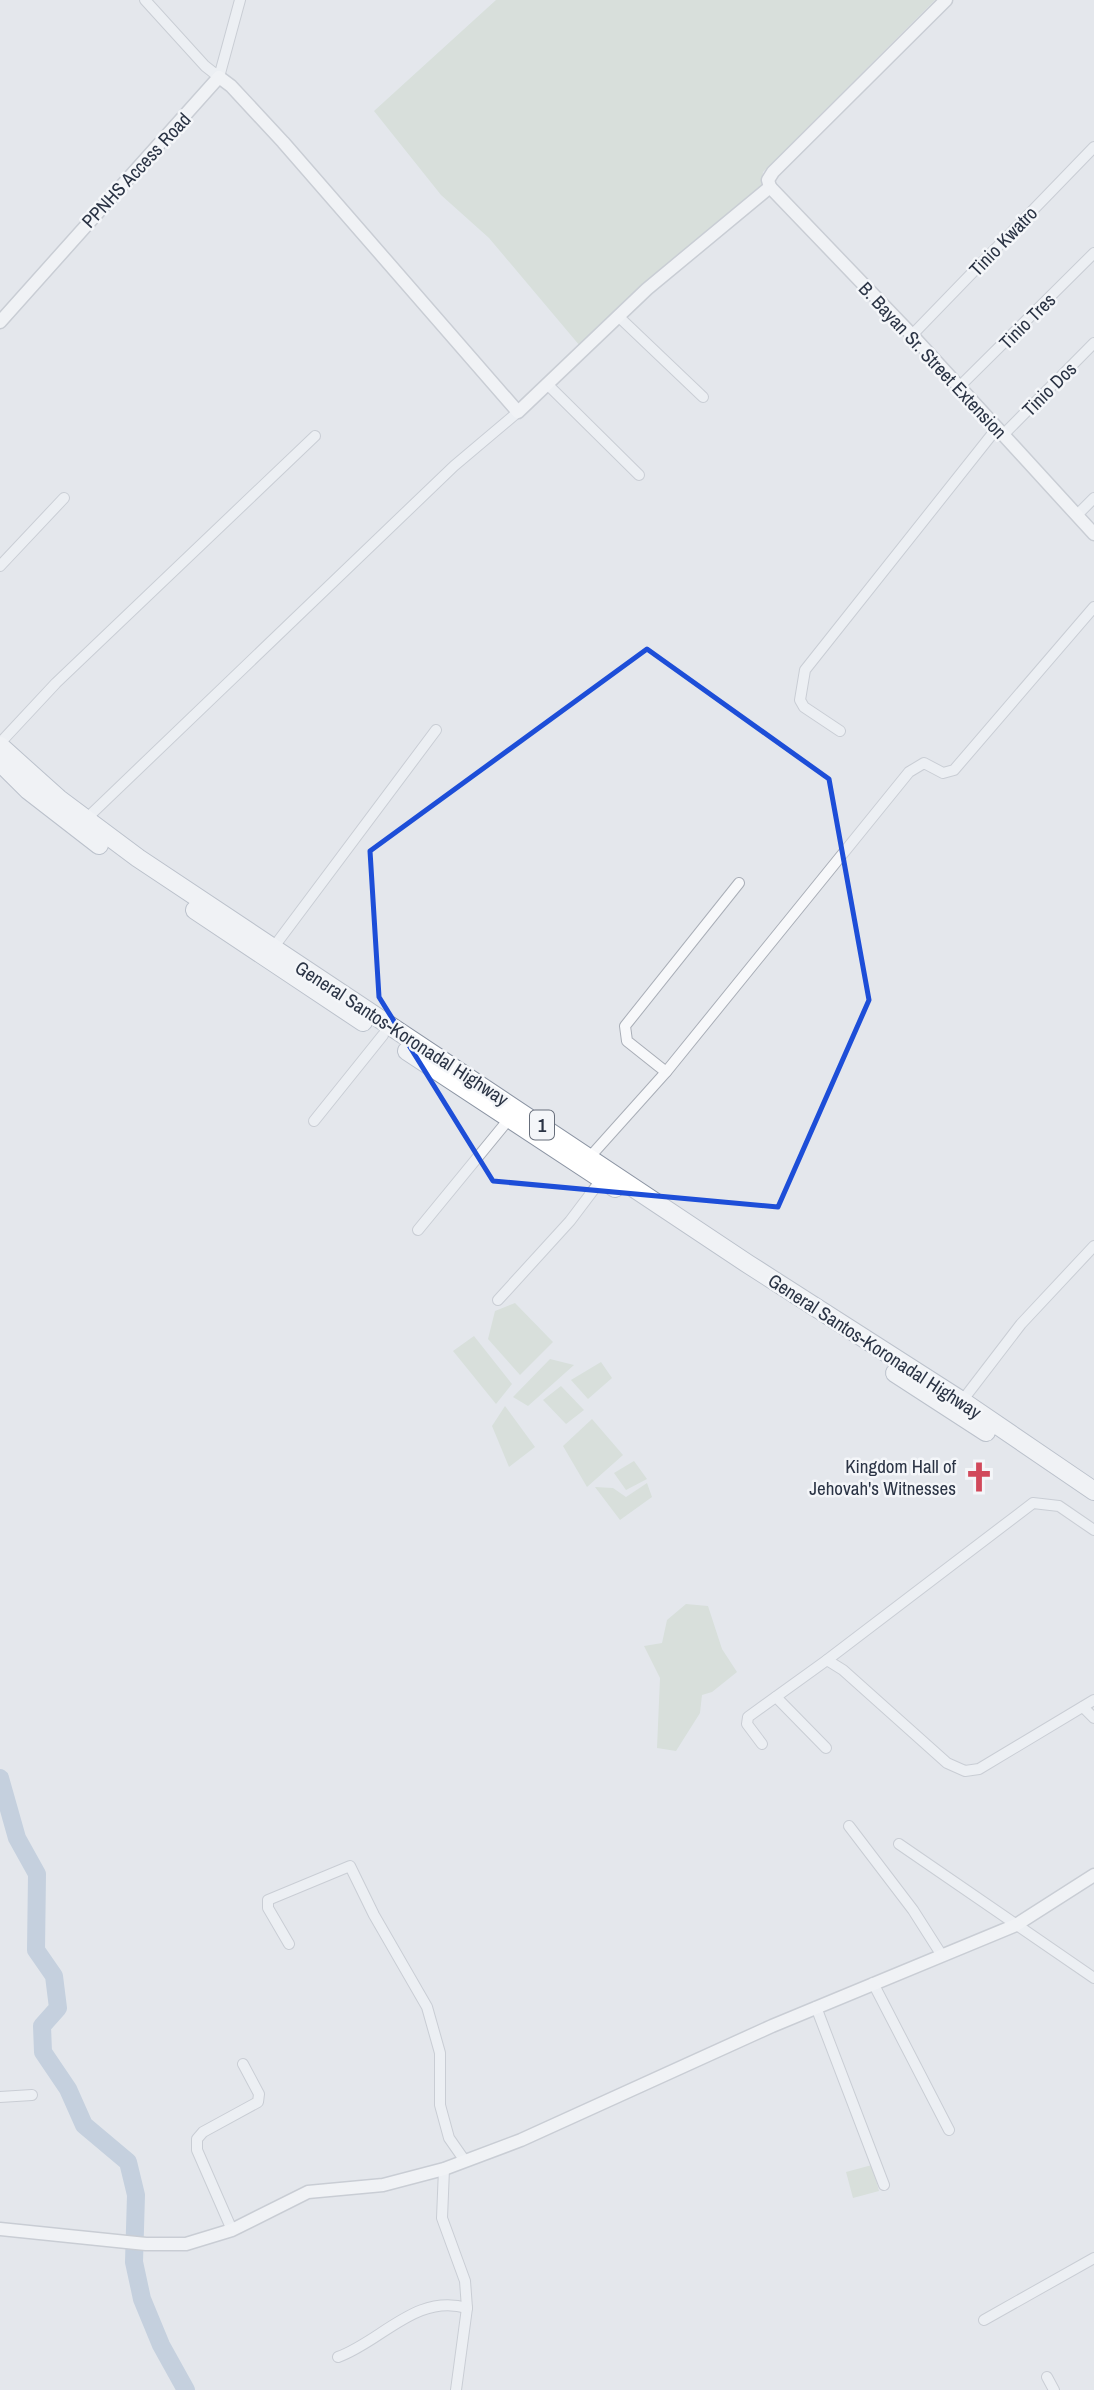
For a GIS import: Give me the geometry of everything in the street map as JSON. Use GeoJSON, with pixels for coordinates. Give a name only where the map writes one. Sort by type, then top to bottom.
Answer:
{"type":"FeatureCollection","features":[{"type":"Feature","properties":{"kind":"highway","name":"General Santos-Koronadal Highway"},"geometry":{"type":"LineString","coordinates":[[0,745],[135,862],[383,1035],[509,1119],[587,1163]]}},
{"type":"Feature","properties":{"kind":"highway","name":"General Santos-Koronadal Highway"},"geometry":{"type":"LineString","coordinates":[[0,762],[27,790],[79,831],[135,862],[273,948],[587,1163],[1094,1502]]}},
{"type":"Feature","properties":{"kind":"highway","name":"General Santos-Koronadal Highway"},"geometry":{"type":"LineString","coordinates":[[605,1175],[962,1401],[1094,1491]]}},
{"type":"Feature","properties":{"kind":"street"},"geometry":{"type":"LineString","coordinates":[[145,0],[205,66],[232,86],[283,142],[518,412]]}},
{"type":"Feature","properties":{"kind":"street","name":"PPNHS Access Road"},"geometry":{"type":"LineString","coordinates":[[0,322],[219,77],[240,0]]}},
{"type":"Feature","properties":{"kind":"street"},"geometry":{"type":"LineString","coordinates":[[85,820],[212,695],[360,559],[454,466],[518,412],[618,316],[770,187],[768,180],[773,172],[946,0]]}},
{"type":"Feature","properties":{"kind":"street","name":"Tinio Kwatro"},"geometry":{"type":"LineString","coordinates":[[912,335],[1094,147]]}},
{"type":"Feature","properties":{"kind":"street","name":"B. Bayan Sr. Street Extension"},"geometry":{"type":"LineString","coordinates":[[770,187],[912,335],[1094,534]]}},
{"type":"Feature","properties":{"kind":"street","name":"Tinio Tres"},"geometry":{"type":"LineString","coordinates":[[959,387],[1094,253]]}},
{"type":"Feature","properties":{"kind":"street"},"geometry":{"type":"LineString","coordinates":[[618,316],[703,397]]}},
{"type":"Feature","properties":{"kind":"street","name":"Tinio Dos"},"geometry":{"type":"LineString","coordinates":[[840,731],[804,707],[800,700],[805,670],[1000,431],[1094,342]]}},
{"type":"Feature","properties":{"kind":"street"},"geometry":{"type":"LineString","coordinates":[[547,384],[639,475]]}},
{"type":"Feature","properties":{"kind":"street"},"geometry":{"type":"LineString","coordinates":[[0,745],[56,683],[315,436]]}},
{"type":"Feature","properties":{"kind":"street"},"geometry":{"type":"LineString","coordinates":[[1077,515],[1094,498]]}},
{"type":"Feature","properties":{"kind":"street"},"geometry":{"type":"LineString","coordinates":[[0,566],[64,499]]}},
{"type":"Feature","properties":{"kind":"street"},"geometry":{"type":"LineString","coordinates":[[587,1163],[666,1072],[909,772],[924,763],[943,773],[954,770],[1094,607]]}},
{"type":"Feature","properties":{"kind":"street"},"geometry":{"type":"LineString","coordinates":[[273,948],[436,730]]}},
{"type":"Feature","properties":{"kind":"street"},"geometry":{"type":"LineString","coordinates":[[666,1072],[627,1041],[625,1026],[739,883]]}},
{"type":"Feature","properties":{"kind":"street"},"geometry":{"type":"LineString","coordinates":[[314,1121],[383,1035]]}},
{"type":"Feature","properties":{"kind":"street"},"geometry":{"type":"LineString","coordinates":[[418,1230],[509,1119]]}},
{"type":"Feature","properties":{"kind":"street"},"geometry":{"type":"LineString","coordinates":[[498,1300],[605,1175]]}},
{"type":"Feature","properties":{"kind":"street"},"geometry":{"type":"LineString","coordinates":[[962,1401],[1021,1324],[1094,1246]]}},
{"type":"Feature","properties":{"kind":"street"},"geometry":{"type":"LineString","coordinates":[[762,1744],[747,1719],[1033,1503],[1059,1506],[1094,1531]]}},
{"type":"Feature","properties":{"kind":"street"},"geometry":{"type":"LineString","coordinates":[[827,1660],[843,1670],[940,1757],[965,1771],[979,1769],[1094,1700]]}},
{"type":"Feature","properties":{"kind":"street"},"geometry":{"type":"LineString","coordinates":[[776,1697],[826,1748]]}},
{"type":"Feature","properties":{"kind":"street"},"geometry":{"type":"LineString","coordinates":[[1083,1707],[1094,1718]]}},
{"type":"Feature","properties":{"kind":"street"},"geometry":{"type":"LineString","coordinates":[[849,1826],[913,1910],[941,1954]]}},
{"type":"Feature","properties":{"kind":"street"},"geometry":{"type":"LineString","coordinates":[[899,1843],[1094,1978]]}},
{"type":"Feature","properties":{"kind":"street"},"geometry":{"type":"LineString","coordinates":[[289,1944],[268,1908],[268,1900],[350,1866],[374,1915],[427,2007],[440,2053],[438,2074],[443,2116],[449,2138],[465,2161]]}},
{"type":"Feature","properties":{"kind":"street"},"geometry":{"type":"LineString","coordinates":[[0,2229],[146,2244],[186,2244],[232,2230],[308,2192],[383,2185],[444,2169],[554,2126],[816,2007],[1016,1925],[1094,1875]]}},
{"type":"Feature","properties":{"kind":"street"},"geometry":{"type":"LineString","coordinates":[[873,1983],[948,2130]]}},
{"type":"Feature","properties":{"kind":"street"},"geometry":{"type":"LineString","coordinates":[[816,2007],[884,2185]]}},
{"type":"Feature","properties":{"kind":"street"},"geometry":{"type":"LineString","coordinates":[[232,2230],[197,2150],[197,2139],[203,2132],[258,2102],[259,2094],[243,2064]]}},
{"type":"Feature","properties":{"kind":"street"},"geometry":{"type":"LineString","coordinates":[[0,2097],[32,2095]]}},
{"type":"Feature","properties":{"kind":"street"},"geometry":{"type":"LineString","coordinates":[[444,2169],[442,2218],[467,2289],[456,2390]]}},
{"type":"Feature","properties":{"kind":"street"},"geometry":{"type":"LineString","coordinates":[[984,2320],[1094,2258]]}},
{"type":"Feature","properties":{"kind":"street"},"geometry":{"type":"LineString","coordinates":[[338,2357],[362,2348],[411,2313],[447,2305],[467,2308]]}},
{"type":"Feature","properties":{"kind":"street"},"geometry":{"type":"LineString","coordinates":[[1047,2376],[1054,2390]]}},
{"type":"Feature","properties":{"kind":"highlighted area"},"geometry":{"type":"Polygon","coordinates":[[[647,649],[829,779],[869,1000],[778,1207],[493,1181],[379,997],[370,851],[647,649]]]}},
{"type":"Feature","properties":{"kind":"green space"},"geometry":{"type":"Polygon","coordinates":[[[496,0],[935,0],[763,172],[761,186],[580,346],[489,238],[441,195],[374,111],[496,0]]]}},
{"type":"Feature","properties":{"kind":"green space"},"geometry":{"type":"Polygon","coordinates":[[[515,1303],[553,1342],[520,1375],[488,1339],[495,1311],[515,1303]]]}},
{"type":"Feature","properties":{"kind":"green space"},"geometry":{"type":"Polygon","coordinates":[[[474,1336],[512,1384],[496,1404],[453,1351],[474,1336]]]}},
{"type":"Feature","properties":{"kind":"green space"},"geometry":{"type":"Polygon","coordinates":[[[550,1359],[574,1365],[528,1406],[513,1397],[550,1359]]]}},
{"type":"Feature","properties":{"kind":"green space"},"geometry":{"type":"Polygon","coordinates":[[[601,1362],[612,1378],[588,1399],[571,1380],[601,1362]]]}},
{"type":"Feature","properties":{"kind":"green space"},"geometry":{"type":"Polygon","coordinates":[[[561,1386],[584,1410],[566,1424],[543,1400],[561,1386]]]}},
{"type":"Feature","properties":{"kind":"green space"},"geometry":{"type":"Polygon","coordinates":[[[505,1406],[535,1447],[509,1467],[492,1426],[505,1406]]]}},
{"type":"Feature","properties":{"kind":"green space"},"geometry":{"type":"Polygon","coordinates":[[[592,1419],[623,1455],[587,1487],[563,1446],[592,1419]]]}},
{"type":"Feature","properties":{"kind":"green space"},"geometry":{"type":"Polygon","coordinates":[[[634,1461],[647,1479],[626,1490],[614,1473],[634,1461]]]}},
{"type":"Feature","properties":{"kind":"green space"},"geometry":{"type":"Polygon","coordinates":[[[647,1483],[652,1497],[620,1520],[595,1487],[613,1488],[626,1497],[647,1483]]]}},
{"type":"Feature","properties":{"kind":"green space"},"geometry":{"type":"Polygon","coordinates":[[[686,1604],[708,1606],[722,1649],[737,1672],[712,1692],[702,1695],[700,1713],[676,1751],[657,1748],[660,1678],[644,1646],[662,1643],[667,1620],[686,1604]]]}},
{"type":"Feature","properties":{"kind":"green space"},"geometry":{"type":"Polygon","coordinates":[[[872,2165],[879,2191],[853,2198],[846,2172],[872,2165]]]}},
{"type":"Feature","properties":{"kind":"waterway"},"geometry":{"type":"LineString","coordinates":[[0,1778],[17,1838],[37,1874],[36,1950],[54,1976],[58,2008],[42,2026],[43,2052],[68,2089],[84,2125],[128,2162],[136,2195],[134,2262],[142,2299],[161,2345],[186,2390]]}},
{"type":"Feature","properties":{"kind":"place","name":"Kingdom Hall of Jehovah's Witnesses"},"geometry":{"type":"Point","coordinates":[979,1477]}}]}
